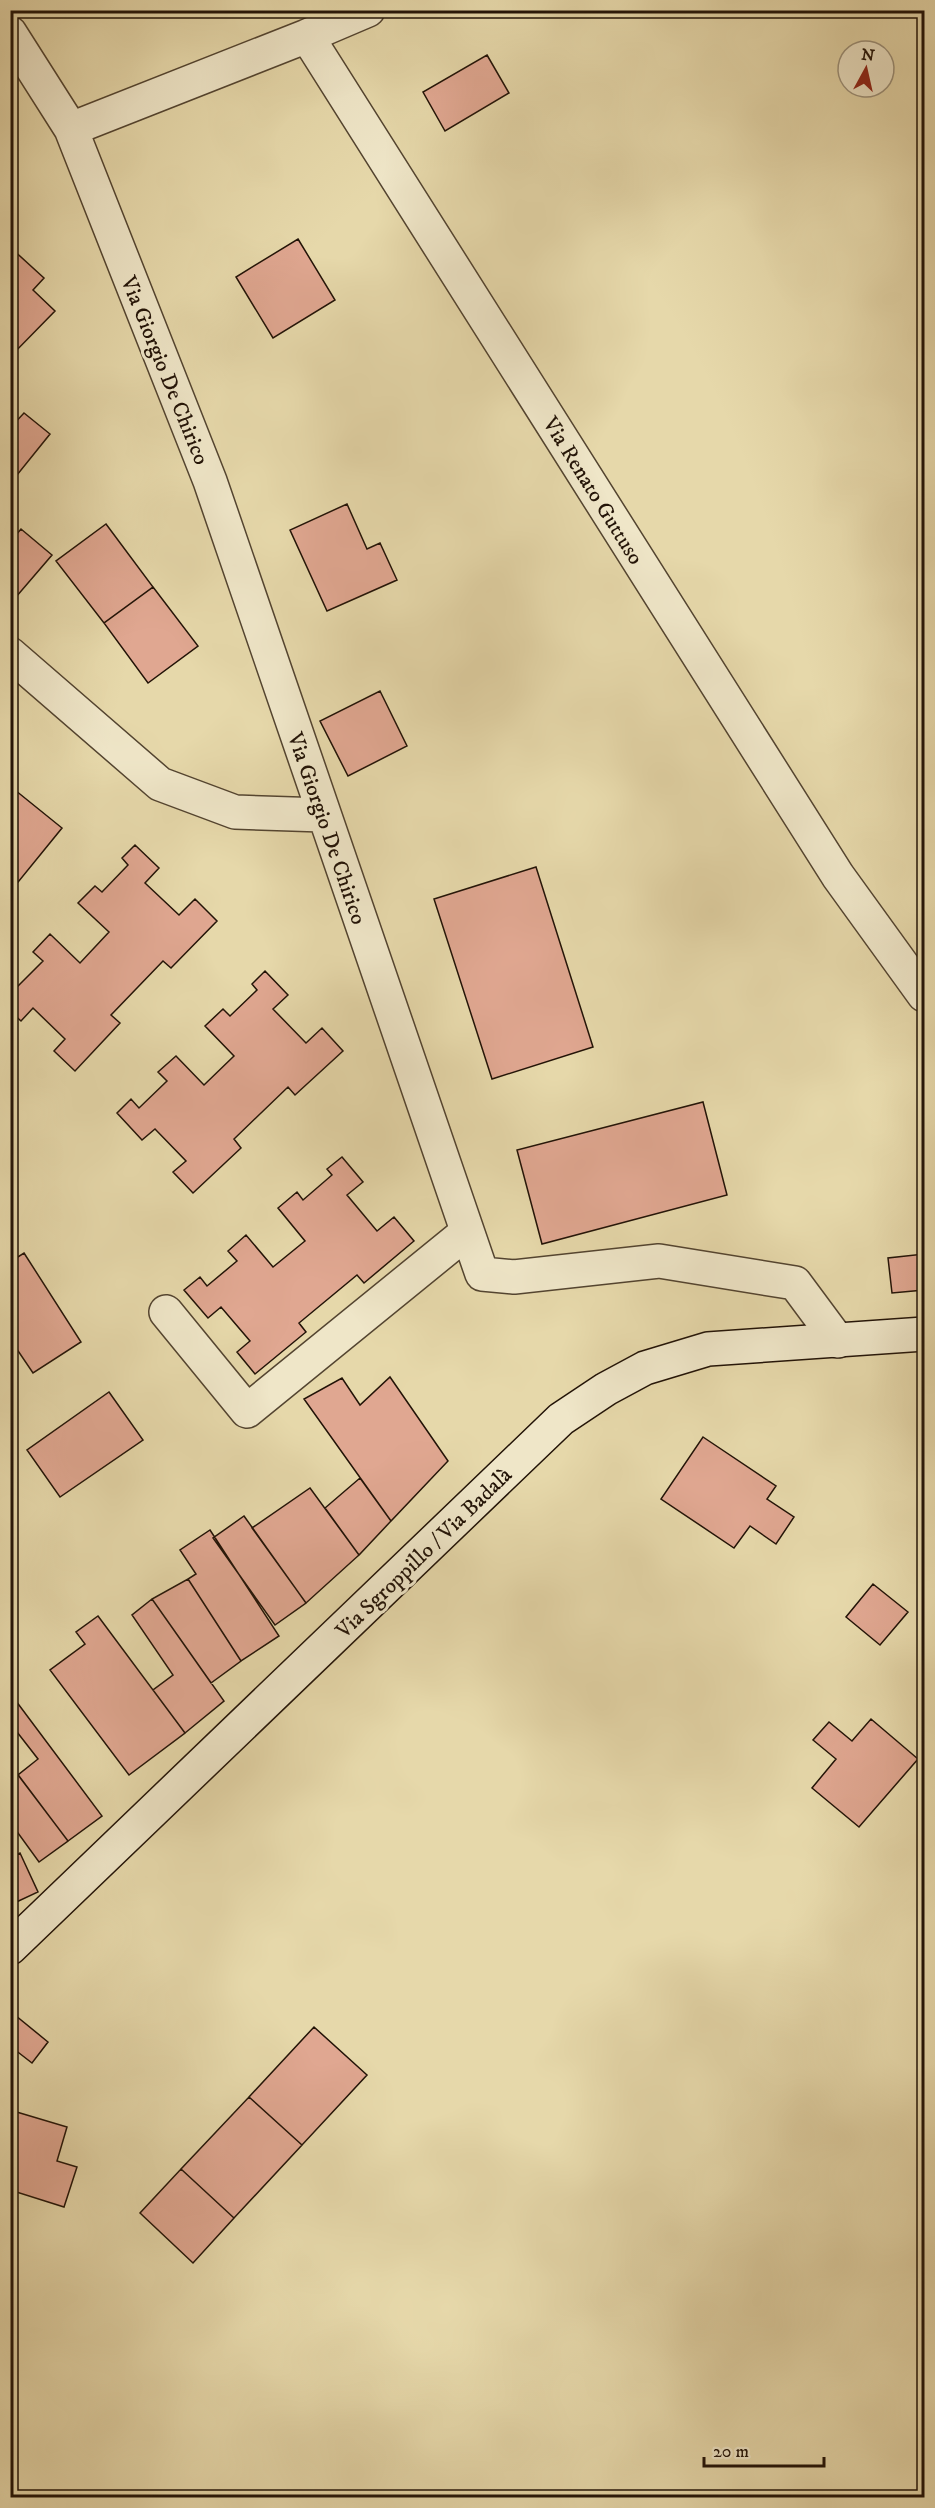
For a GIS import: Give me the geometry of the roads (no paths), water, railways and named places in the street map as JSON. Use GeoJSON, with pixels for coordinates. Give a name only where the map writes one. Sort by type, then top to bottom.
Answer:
{"type":"FeatureCollection","features":[{"type":"Feature","properties":{"kind":"street"},"geometry":{"type":"LineString","coordinates":[[71,129],[368,10]]}},
{"type":"Feature","properties":{"kind":"street","name":"Via Giorgio De Chirico"},"geometry":{"type":"LineString","coordinates":[[10,33],[71,129],[210,481],[482,1274],[514,1277],[658,1261],[795,1283],[837,1341]]}},
{"type":"Feature","properties":{"kind":"street","name":"Via Renato Guttuso"},"geometry":{"type":"LineString","coordinates":[[307,36],[838,876],[924,995]]}},
{"type":"Feature","properties":{"kind":"street"},"geometry":{"type":"LineString","coordinates":[[10,654],[160,784],[235,812],[323,815]]}},
{"type":"Feature","properties":{"kind":"street"},"geometry":{"type":"LineString","coordinates":[[166,1312],[247,1410],[467,1232]]}},
{"type":"Feature","properties":{"kind":"street","name":"Via Sgroppillo / Via Badalà"},"geometry":{"type":"LineString","coordinates":[[10,1948],[561,1419],[606,1389],[645,1368],[708,1349],[924,1334]]}}]}
